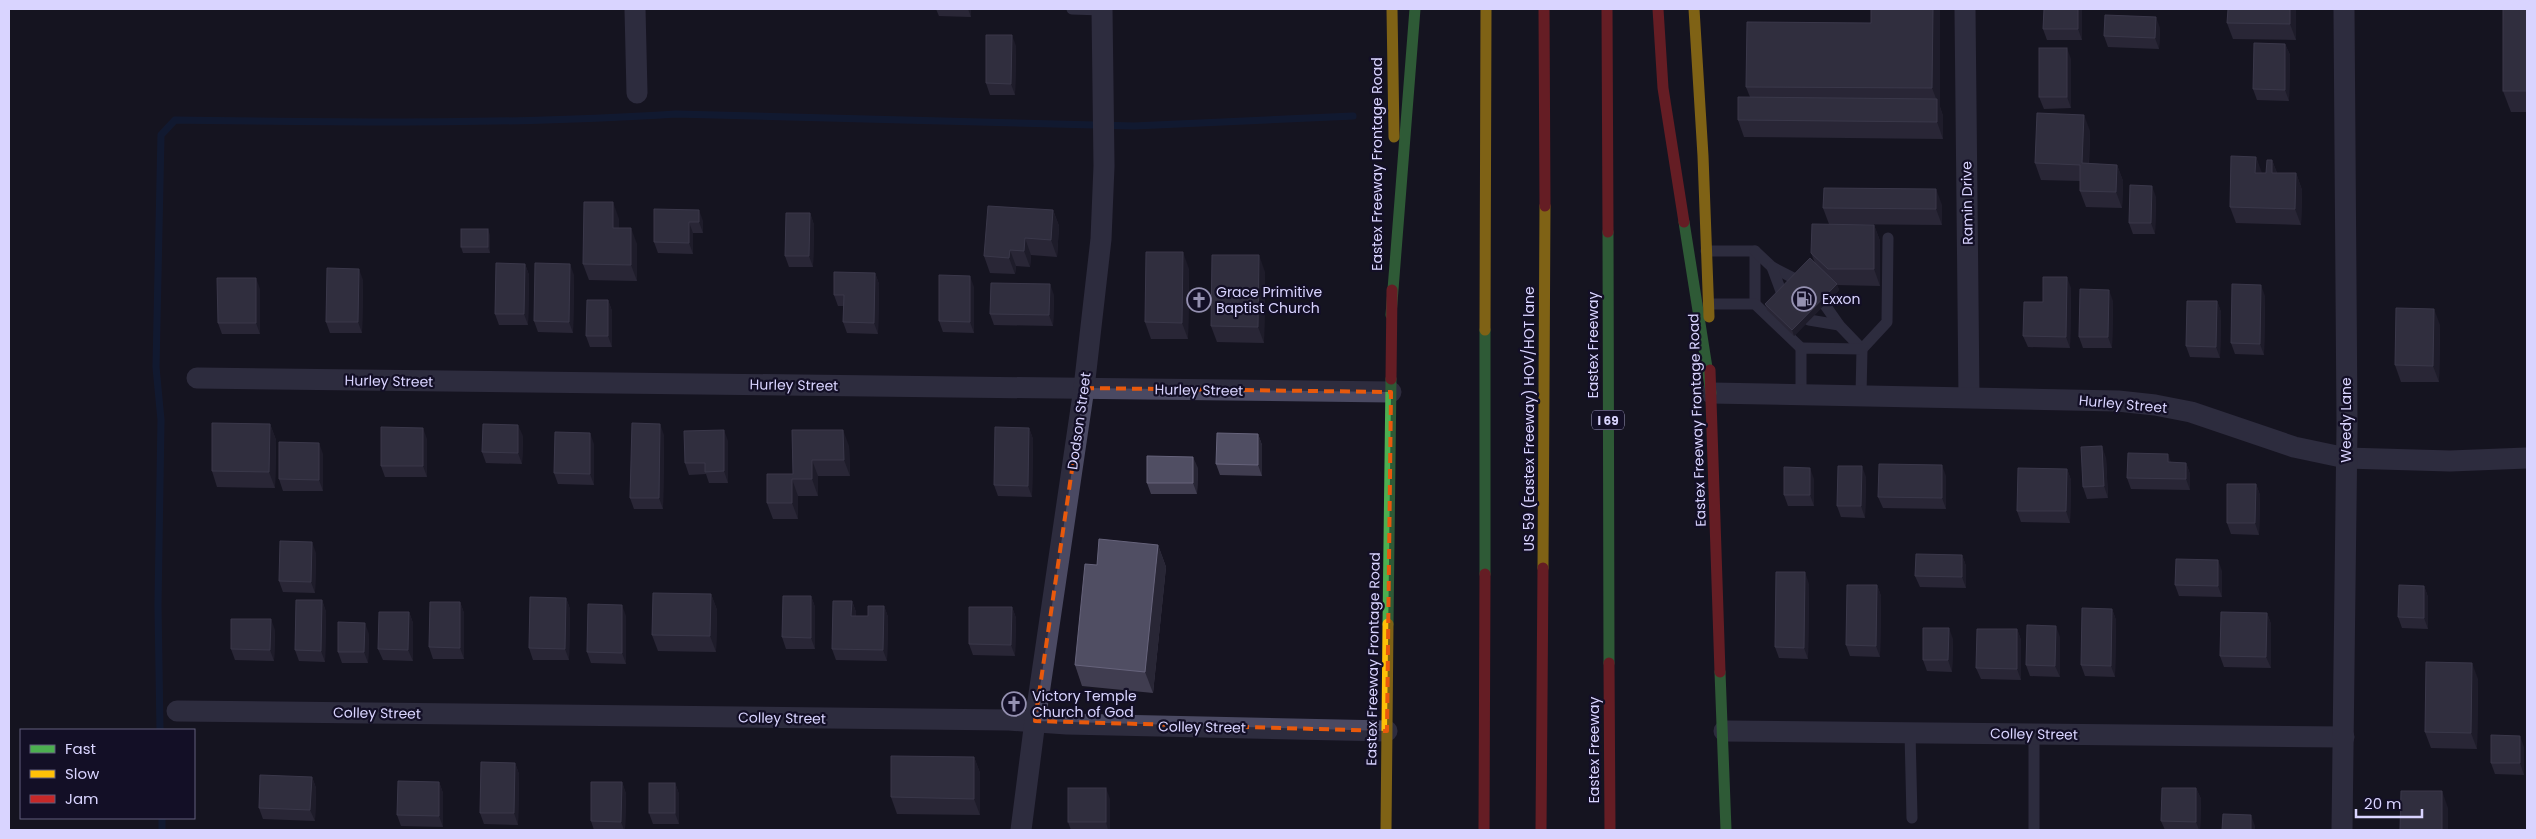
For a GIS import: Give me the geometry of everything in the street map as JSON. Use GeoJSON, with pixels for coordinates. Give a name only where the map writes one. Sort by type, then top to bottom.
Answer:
{"type":"FeatureCollection","features":[{"type":"Feature","properties":{"kind":"main road","name":"Eastex Freeway Frontage Road"},"geometry":{"type":"LineString","coordinates":[[1386,830],[1394,102],[1392,9]]}},
{"type":"Feature","properties":{"kind":"main road"},"geometry":{"type":"LineString","coordinates":[[1391,315],[1415,9]]}},
{"type":"Feature","properties":{"kind":"main road"},"geometry":{"type":"LineString","coordinates":[[1484,830],[1486,9]]}},
{"type":"Feature","properties":{"kind":"main road","name":"US 59 (Eastex Freeway) HOV/HOT lane"},"geometry":{"type":"LineString","coordinates":[[1541,830],[1545,390],[1544,9]]}},
{"type":"Feature","properties":{"kind":"main road","name":"Eastex Freeway"},"geometry":{"type":"LineString","coordinates":[[1607,9],[1610,830]]}},
{"type":"Feature","properties":{"kind":"main road"},"geometry":{"type":"LineString","coordinates":[[1658,9],[1663,88],[1711,394]]}},
{"type":"Feature","properties":{"kind":"main road","name":"Eastex Freeway Frontage Road"},"geometry":{"type":"LineString","coordinates":[[1694,9],[1703,156],[1726,830]]}},
{"type":"Feature","properties":{"kind":"main road"},"geometry":{"type":"LineString","coordinates":[[1542,653],[1548,830]]}},
{"type":"Feature","properties":{"kind":"street"},"geometry":{"type":"LineString","coordinates":[[635,9],[637,93]]}},
{"type":"Feature","properties":{"kind":"street","name":"Ramin Drive"},"geometry":{"type":"LineString","coordinates":[[1965,9],[1970,397]]}},
{"type":"Feature","properties":{"kind":"street","name":"Weedy Lane"},"geometry":{"type":"LineString","coordinates":[[2342,830],[2346,458],[2344,9]]}},
{"type":"Feature","properties":{"kind":"street","name":"Dodson Street"},"geometry":{"type":"LineString","coordinates":[[1021,830],[1084,388],[1101,239],[1104,146],[1102,10]]}},
{"type":"Feature","properties":{"kind":"street","name":"Hurley Street"},"geometry":{"type":"LineString","coordinates":[[197,378],[1391,392]]}},
{"type":"Feature","properties":{"kind":"street","name":"Hurley Street"},"geometry":{"type":"LineString","coordinates":[[1711,394],[1860,395],[2118,401],[2155,404],[2191,412],[2294,447],[2346,458],[2450,461],[2527,458]]}},
{"type":"Feature","properties":{"kind":"street","name":"Colley Street"},"geometry":{"type":"LineString","coordinates":[[177,711],[1035,722],[1387,730]]}},
{"type":"Feature","properties":{"kind":"street","name":"Colley Street"},"geometry":{"type":"LineString","coordinates":[[1724,731],[2344,737]]}},
{"type":"Feature","properties":{"kind":"lane"},"geometry":{"type":"LineString","coordinates":[[1072,9],[1102,10]]}},
{"type":"Feature","properties":{"kind":"lane"},"geometry":{"type":"LineString","coordinates":[[1860,395],[1862,349],[1887,322],[1888,238]]}},
{"type":"Feature","properties":{"kind":"lane"},"geometry":{"type":"LineString","coordinates":[[1706,251],[1755,251],[1772,267],[1797,280]]}},
{"type":"Feature","properties":{"kind":"lane"},"geometry":{"type":"LineString","coordinates":[[1755,251],[1755,304]]}},
{"type":"Feature","properties":{"kind":"lane"},"geometry":{"type":"LineString","coordinates":[[1772,267],[1782,294]]}},
{"type":"Feature","properties":{"kind":"lane"},"geometry":{"type":"LineString","coordinates":[[1708,304],[1755,304],[1801,348],[1862,349]]}},
{"type":"Feature","properties":{"kind":"lane"},"geometry":{"type":"LineString","coordinates":[[1825,304],[1839,325],[1862,349]]}},
{"type":"Feature","properties":{"kind":"lane"},"geometry":{"type":"LineString","coordinates":[[1810,320],[1839,325]]}},
{"type":"Feature","properties":{"kind":"lane"},"geometry":{"type":"LineString","coordinates":[[1801,348],[1801,395]]}},
{"type":"Feature","properties":{"kind":"lane"},"geometry":{"type":"LineString","coordinates":[[1910,732],[1912,818]]}},
{"type":"Feature","properties":{"kind":"lane"},"geometry":{"type":"LineString","coordinates":[[2034,734],[2034,830]]}},
{"type":"Feature","properties":{"kind":"highlighted area"},"geometry":{"type":"Polygon","coordinates":[[[1084,388],[1391,392],[1387,731],[1035,721],[1084,388]]]}},
{"type":"Feature","properties":{"kind":"building"},"geometry":{"type":"Polygon","coordinates":[[[1871,9],[1933,9],[1932,88],[1746,87],[1747,22],[1871,23],[1871,9]]]}},
{"type":"Feature","properties":{"kind":"building"},"geometry":{"type":"Polygon","coordinates":[[[2044,9],[2078,9],[2078,29],[2043,29],[2044,9]]]}},
{"type":"Feature","properties":{"kind":"building"},"geometry":{"type":"Polygon","coordinates":[[[2228,9],[2290,9],[2290,24],[2227,23],[2228,9]]]}},
{"type":"Feature","properties":{"kind":"building"},"geometry":{"type":"Polygon","coordinates":[[[2503,9],[2527,9],[2527,91],[2503,91],[2503,9]]]}},
{"type":"Feature","properties":{"kind":"building"},"geometry":{"type":"Polygon","coordinates":[[[2105,15],[2156,17],[2155,38],[2104,36],[2105,15]]]}},
{"type":"Feature","properties":{"kind":"building"},"geometry":{"type":"Polygon","coordinates":[[[986,35],[1012,35],[1011,84],[986,83],[986,35]]]}},
{"type":"Feature","properties":{"kind":"building"},"geometry":{"type":"Polygon","coordinates":[[[2254,43],[2285,44],[2285,90],[2253,89],[2254,43]]]}},
{"type":"Feature","properties":{"kind":"building"},"geometry":{"type":"Polygon","coordinates":[[[2039,48],[2067,48],[2067,97],[2039,97],[2039,48]]]}},
{"type":"Feature","properties":{"kind":"building"},"geometry":{"type":"Polygon","coordinates":[[[1738,97],[1937,99],[1937,122],[1738,120],[1738,97]]]}},
{"type":"Feature","properties":{"kind":"building"},"geometry":{"type":"Polygon","coordinates":[[[2037,113],[2084,115],[2082,163],[2117,165],[2116,192],[2080,191],[2080,165],[2035,163],[2037,113]]]}},
{"type":"Feature","properties":{"kind":"building"},"geometry":{"type":"Polygon","coordinates":[[[2231,156],[2256,157],[2255,173],[2266,173],[2267,160],[2272,160],[2272,173],[2296,173],[2295,209],[2230,207],[2231,156]]]}},
{"type":"Feature","properties":{"kind":"building"},"geometry":{"type":"Polygon","coordinates":[[[2130,185],[2152,186],[2151,223],[2129,223],[2130,185]]]}},
{"type":"Feature","properties":{"kind":"building"},"geometry":{"type":"Polygon","coordinates":[[[1824,188],[1936,189],[1936,209],[1823,208],[1824,188]]]}},
{"type":"Feature","properties":{"kind":"building"},"geometry":{"type":"Polygon","coordinates":[[[584,202],[613,202],[613,228],[631,228],[631,265],[583,264],[584,202]]]}},
{"type":"Feature","properties":{"kind":"building"},"geometry":{"type":"Polygon","coordinates":[[[988,206],[1053,210],[1051,240],[1025,238],[1024,251],[1010,250],[1009,258],[984,256],[988,206]]]}},
{"type":"Feature","properties":{"kind":"building"},"geometry":{"type":"Polygon","coordinates":[[[654,209],[699,210],[699,222],[689,222],[689,243],[654,242],[654,209]]]}},
{"type":"Feature","properties":{"kind":"building"},"geometry":{"type":"Polygon","coordinates":[[[786,213],[810,213],[809,256],[785,256],[786,213]]]}},
{"type":"Feature","properties":{"kind":"building"},"geometry":{"type":"Polygon","coordinates":[[[1812,224],[1874,225],[1874,269],[1828,269],[1811,253],[1812,224]]]}},
{"type":"Feature","properties":{"kind":"building"},"geometry":{"type":"Polygon","coordinates":[[[461,229],[488,229],[488,247],[461,247],[461,229]]]}},
{"type":"Feature","properties":{"kind":"building"},"geometry":{"type":"Polygon","coordinates":[[[1146,252],[1183,252],[1182,323],[1145,322],[1146,252]]]}},
{"type":"Feature","properties":{"kind":"building"},"geometry":{"type":"Polygon","coordinates":[[[1212,255],[1259,255],[1258,327],[1211,326],[1212,255]]]}},
{"type":"Feature","properties":{"kind":"building","name":"Exxon"},"geometry":{"type":"Polygon","coordinates":[[[1810,258],[1837,284],[1792,330],[1765,304],[1810,258]]]}},
{"type":"Feature","properties":{"kind":"building"},"geometry":{"type":"Polygon","coordinates":[[[496,263],[525,264],[524,314],[495,314],[496,263]]]}},
{"type":"Feature","properties":{"kind":"building"},"geometry":{"type":"Polygon","coordinates":[[[535,263],[570,264],[569,322],[534,321],[535,263]]]}},
{"type":"Feature","properties":{"kind":"building"},"geometry":{"type":"Polygon","coordinates":[[[327,268],[359,269],[358,322],[326,322],[327,268]]]}},
{"type":"Feature","properties":{"kind":"building"},"geometry":{"type":"Polygon","coordinates":[[[834,272],[875,273],[874,323],[843,322],[844,295],[834,295],[834,272]]]}},
{"type":"Feature","properties":{"kind":"building"},"geometry":{"type":"Polygon","coordinates":[[[939,275],[970,276],[970,322],[939,321],[939,275]]]}},
{"type":"Feature","properties":{"kind":"building"},"geometry":{"type":"Polygon","coordinates":[[[2043,277],[2067,277],[2066,337],[2023,336],[2024,302],[2043,302],[2043,277]]]}},
{"type":"Feature","properties":{"kind":"building"},"geometry":{"type":"Polygon","coordinates":[[[217,278],[256,278],[256,323],[218,323],[217,278]]]}},
{"type":"Feature","properties":{"kind":"building"},"geometry":{"type":"Polygon","coordinates":[[[991,283],[1050,284],[1049,315],[990,314],[991,283]]]}},
{"type":"Feature","properties":{"kind":"building"},"geometry":{"type":"Polygon","coordinates":[[[2232,284],[2261,285],[2260,344],[2231,343],[2232,284]]]}},
{"type":"Feature","properties":{"kind":"building"},"geometry":{"type":"Polygon","coordinates":[[[2080,289],[2109,290],[2108,337],[2079,337],[2080,289]]]}},
{"type":"Feature","properties":{"kind":"building"},"geometry":{"type":"Polygon","coordinates":[[[587,300],[608,300],[608,336],[586,336],[587,300]]]}},
{"type":"Feature","properties":{"kind":"building"},"geometry":{"type":"Polygon","coordinates":[[[2187,301],[2217,301],[2216,347],[2186,346],[2187,301]]]}},
{"type":"Feature","properties":{"kind":"building"},"geometry":{"type":"Polygon","coordinates":[[[2396,308],[2434,309],[2433,366],[2395,365],[2396,308]]]}},
{"type":"Feature","properties":{"kind":"building"},"geometry":{"type":"Polygon","coordinates":[[[212,423],[270,424],[269,472],[212,471],[212,423]]]}},
{"type":"Feature","properties":{"kind":"building"},"geometry":{"type":"Polygon","coordinates":[[[632,423],[660,424],[659,498],[630,498],[632,423]]]}},
{"type":"Feature","properties":{"kind":"building"},"geometry":{"type":"Polygon","coordinates":[[[483,424],[518,425],[518,453],[482,452],[483,424]]]}},
{"type":"Feature","properties":{"kind":"building"},"geometry":{"type":"Polygon","coordinates":[[[381,427],[423,428],[423,466],[381,466],[381,427]]]}},
{"type":"Feature","properties":{"kind":"building"},"geometry":{"type":"Polygon","coordinates":[[[995,427],[1029,428],[1028,486],[994,485],[995,427]]]}},
{"type":"Feature","properties":{"kind":"building"},"geometry":{"type":"Polygon","coordinates":[[[724,430],[724,471],[705,472],[705,463],[685,463],[684,431],[724,430]]]}},
{"type":"Feature","properties":{"kind":"building"},"geometry":{"type":"Polygon","coordinates":[[[792,430],[843,430],[844,460],[812,460],[812,479],[792,479],[792,503],[767,503],[767,474],[793,474],[792,430]]]}},
{"type":"Feature","properties":{"kind":"building"},"geometry":{"type":"Polygon","coordinates":[[[555,432],[590,433],[590,474],[554,473],[555,432]]]}},
{"type":"Feature","properties":{"kind":"building"},"geometry":{"type":"Polygon","coordinates":[[[1217,433],[1258,434],[1258,465],[1216,464],[1217,433]]]}},
{"type":"Feature","properties":{"kind":"building"},"geometry":{"type":"Polygon","coordinates":[[[279,442],[319,443],[319,480],[279,479],[279,442]]]}},
{"type":"Feature","properties":{"kind":"building"},"geometry":{"type":"Polygon","coordinates":[[[2102,446],[2104,486],[2083,487],[2081,447],[2102,446]]]}},
{"type":"Feature","properties":{"kind":"building"},"geometry":{"type":"Polygon","coordinates":[[[2128,453],[2168,454],[2168,462],[2186,463],[2186,479],[2127,478],[2128,453]]]}},
{"type":"Feature","properties":{"kind":"building"},"geometry":{"type":"Polygon","coordinates":[[[1147,456],[1193,457],[1193,483],[1147,483],[1147,456]]]}},
{"type":"Feature","properties":{"kind":"building"},"geometry":{"type":"Polygon","coordinates":[[[1879,464],[1942,465],[1942,498],[1878,497],[1879,464]]]}},
{"type":"Feature","properties":{"kind":"building"},"geometry":{"type":"Polygon","coordinates":[[[1838,466],[1862,466],[1861,506],[1837,506],[1838,466]]]}},
{"type":"Feature","properties":{"kind":"building"},"geometry":{"type":"Polygon","coordinates":[[[1784,467],[1810,468],[1810,495],[1784,495],[1784,467]]]}},
{"type":"Feature","properties":{"kind":"building"},"geometry":{"type":"Polygon","coordinates":[[[2018,468],[2067,469],[2066,511],[2017,511],[2018,468]]]}},
{"type":"Feature","properties":{"kind":"building"},"geometry":{"type":"Polygon","coordinates":[[[2227,484],[2256,484],[2255,523],[2227,523],[2227,484]]]}},
{"type":"Feature","properties":{"kind":"building"},"geometry":{"type":"Polygon","coordinates":[[[1099,539],[1158,545],[1145,672],[1075,665],[1085,564],[1097,565],[1099,539]]]}},
{"type":"Feature","properties":{"kind":"building"},"geometry":{"type":"Polygon","coordinates":[[[280,541],[312,542],[311,582],[279,581],[280,541]]]}},
{"type":"Feature","properties":{"kind":"building"},"geometry":{"type":"Polygon","coordinates":[[[1916,554],[1962,555],[1962,577],[1915,576],[1916,554]]]}},
{"type":"Feature","properties":{"kind":"building"},"geometry":{"type":"Polygon","coordinates":[[[2176,559],[2218,560],[2218,586],[2175,585],[2176,559]]]}},
{"type":"Feature","properties":{"kind":"building"},"geometry":{"type":"Polygon","coordinates":[[[1776,572],[1805,572],[1804,648],[1775,647],[1776,572]]]}},
{"type":"Feature","properties":{"kind":"building"},"geometry":{"type":"Polygon","coordinates":[[[1847,585],[1877,585],[1876,646],[1846,645],[1847,585]]]}},
{"type":"Feature","properties":{"kind":"building"},"geometry":{"type":"Polygon","coordinates":[[[2399,585],[2424,586],[2424,618],[2398,617],[2399,585]]]}},
{"type":"Feature","properties":{"kind":"building"},"geometry":{"type":"Polygon","coordinates":[[[653,593],[711,594],[710,636],[652,635],[653,593]]]}},
{"type":"Feature","properties":{"kind":"building"},"geometry":{"type":"Polygon","coordinates":[[[783,596],[811,596],[811,638],[782,637],[783,596]]]}},
{"type":"Feature","properties":{"kind":"building"},"geometry":{"type":"Polygon","coordinates":[[[530,597],[566,598],[565,649],[529,648],[530,597]]]}},
{"type":"Feature","properties":{"kind":"building"},"geometry":{"type":"Polygon","coordinates":[[[296,600],[322,600],[321,651],[295,650],[296,600]]]}},
{"type":"Feature","properties":{"kind":"building"},"geometry":{"type":"Polygon","coordinates":[[[833,601],[852,601],[851,616],[868,616],[868,606],[884,606],[883,650],[832,649],[833,601]]]}},
{"type":"Feature","properties":{"kind":"building"},"geometry":{"type":"Polygon","coordinates":[[[430,602],[460,602],[460,648],[429,647],[430,602]]]}},
{"type":"Feature","properties":{"kind":"building"},"geometry":{"type":"Polygon","coordinates":[[[588,604],[622,605],[622,653],[587,652],[588,604]]]}},
{"type":"Feature","properties":{"kind":"building"},"geometry":{"type":"Polygon","coordinates":[[[969,607],[1012,607],[1011,645],[969,644],[969,607]]]}},
{"type":"Feature","properties":{"kind":"building"},"geometry":{"type":"Polygon","coordinates":[[[2082,608],[2112,609],[2111,666],[2081,665],[2082,608]]]}},
{"type":"Feature","properties":{"kind":"building"},"geometry":{"type":"Polygon","coordinates":[[[379,612],[409,612],[408,650],[378,649],[379,612]]]}},
{"type":"Feature","properties":{"kind":"building"},"geometry":{"type":"Polygon","coordinates":[[[2221,612],[2267,613],[2266,657],[2220,656],[2221,612]]]}},
{"type":"Feature","properties":{"kind":"building"},"geometry":{"type":"Polygon","coordinates":[[[231,619],[271,619],[270,650],[231,649],[231,619]]]}},
{"type":"Feature","properties":{"kind":"building"},"geometry":{"type":"Polygon","coordinates":[[[338,622],[365,623],[364,652],[338,652],[338,622]]]}},
{"type":"Feature","properties":{"kind":"building"},"geometry":{"type":"Polygon","coordinates":[[[2027,625],[2056,626],[2055,666],[2026,665],[2027,625]]]}},
{"type":"Feature","properties":{"kind":"building"},"geometry":{"type":"Polygon","coordinates":[[[1923,628],[1949,628],[1948,660],[1923,660],[1923,628]]]}},
{"type":"Feature","properties":{"kind":"building"},"geometry":{"type":"Polygon","coordinates":[[[1977,629],[2017,629],[2017,669],[1976,668],[1977,629]]]}},
{"type":"Feature","properties":{"kind":"building"},"geometry":{"type":"Polygon","coordinates":[[[2426,662],[2472,663],[2471,733],[2425,732],[2426,662]]]}},
{"type":"Feature","properties":{"kind":"building"},"geometry":{"type":"Polygon","coordinates":[[[2491,735],[2520,736],[2520,763],[2491,763],[2491,735]]]}},
{"type":"Feature","properties":{"kind":"building"},"geometry":{"type":"Polygon","coordinates":[[[891,756],[974,757],[974,799],[891,797],[891,756]]]}},
{"type":"Feature","properties":{"kind":"building"},"geometry":{"type":"Polygon","coordinates":[[[481,762],[515,763],[514,813],[480,813],[481,762]]]}},
{"type":"Feature","properties":{"kind":"building"},"geometry":{"type":"Polygon","coordinates":[[[260,775],[312,777],[310,810],[259,808],[260,775]]]}},
{"type":"Feature","properties":{"kind":"building"},"geometry":{"type":"Polygon","coordinates":[[[398,781],[439,782],[439,816],[397,815],[398,781]]]}},
{"type":"Feature","properties":{"kind":"building"},"geometry":{"type":"Polygon","coordinates":[[[591,782],[622,782],[621,822],[591,821],[591,782]]]}},
{"type":"Feature","properties":{"kind":"building"},"geometry":{"type":"Polygon","coordinates":[[[649,783],[675,783],[675,813],[649,813],[649,783]]]}},
{"type":"Feature","properties":{"kind":"building"},"geometry":{"type":"Polygon","coordinates":[[[1068,788],[1106,788],[1106,822],[1068,822],[1068,788]]]}},
{"type":"Feature","properties":{"kind":"building"},"geometry":{"type":"Polygon","coordinates":[[[2162,788],[2196,788],[2196,822],[2161,821],[2162,788]]]}},
{"type":"Feature","properties":{"kind":"building"},"geometry":{"type":"Polygon","coordinates":[[[2401,791],[2442,791],[2442,830],[2400,830],[2401,791]]]}},
{"type":"Feature","properties":{"kind":"building"},"geometry":{"type":"Polygon","coordinates":[[[2223,814],[2251,815],[2251,830],[2222,830],[2223,814]]]}},
{"type":"Feature","properties":{"kind":"waterway"},"geometry":{"type":"LineString","coordinates":[[160,729],[158,605],[161,420],[156,367],[161,135],[175,120],[488,121],[676,114],[1134,126],[1353,116]]}},
{"type":"Feature","properties":{"kind":"waterway"},"geometry":{"type":"LineString","coordinates":[[162,819],[162,830]]}},
{"type":"Feature","properties":{"kind":"traffic: fast"},"geometry":{"type":"LineString","coordinates":[[1391,315],[1415,9]]}},
{"type":"Feature","properties":{"kind":"traffic: fast"},"geometry":{"type":"LineString","coordinates":[[1684,222],[1711,393]]}},
{"type":"Feature","properties":{"kind":"traffic: fast"},"geometry":{"type":"LineString","coordinates":[[1608,232],[1609,663]]}},
{"type":"Feature","properties":{"kind":"traffic: fast"},"geometry":{"type":"LineString","coordinates":[[1485,330],[1485,574]]}},
{"type":"Feature","properties":{"kind":"traffic: fast"},"geometry":{"type":"LineString","coordinates":[[1388,624],[1391,379]]}},
{"type":"Feature","properties":{"kind":"traffic: fast"},"geometry":{"type":"LineString","coordinates":[[1720,672],[1726,830]]}},
{"type":"Feature","properties":{"kind":"traffic: slow"},"geometry":{"type":"LineString","coordinates":[[1392,9],[1394,137]]}},
{"type":"Feature","properties":{"kind":"traffic: slow"},"geometry":{"type":"LineString","coordinates":[[1485,330],[1486,9]]}},
{"type":"Feature","properties":{"kind":"traffic: slow"},"geometry":{"type":"LineString","coordinates":[[1694,9],[1703,156],[1709,317]]}},
{"type":"Feature","properties":{"kind":"traffic: slow"},"geometry":{"type":"LineString","coordinates":[[1543,568],[1545,206]]}},
{"type":"Feature","properties":{"kind":"traffic: slow"},"geometry":{"type":"LineString","coordinates":[[1386,830],[1388,624]]}},
{"type":"Feature","properties":{"kind":"traffic: jam"},"geometry":{"type":"LineString","coordinates":[[1544,9],[1545,206]]}},
{"type":"Feature","properties":{"kind":"traffic: jam"},"geometry":{"type":"LineString","coordinates":[[1607,9],[1608,232]]}},
{"type":"Feature","properties":{"kind":"traffic: jam"},"geometry":{"type":"LineString","coordinates":[[1658,9],[1663,88],[1684,222]]}},
{"type":"Feature","properties":{"kind":"traffic: jam"},"geometry":{"type":"LineString","coordinates":[[1391,379],[1392,290]]}},
{"type":"Feature","properties":{"kind":"traffic: jam"},"geometry":{"type":"LineString","coordinates":[[1710,370],[1720,672]]}},
{"type":"Feature","properties":{"kind":"traffic: jam"},"geometry":{"type":"LineString","coordinates":[[1541,830],[1543,568]]}},
{"type":"Feature","properties":{"kind":"traffic: jam"},"geometry":{"type":"LineString","coordinates":[[1484,830],[1485,574]]}},
{"type":"Feature","properties":{"kind":"traffic: jam"},"geometry":{"type":"LineString","coordinates":[[1609,663],[1610,830]]}},
{"type":"Feature","properties":{"kind":"place","name":"Exxon"},"geometry":{"type":"Point","coordinates":[1804,299]}},
{"type":"Feature","properties":{"kind":"place","name":"Grace Primitive Baptist Church"},"geometry":{"type":"Point","coordinates":[1199,300]}},
{"type":"Feature","properties":{"kind":"place","name":"Victory Temple Church of God"},"geometry":{"type":"Point","coordinates":[1014,704]}}]}
